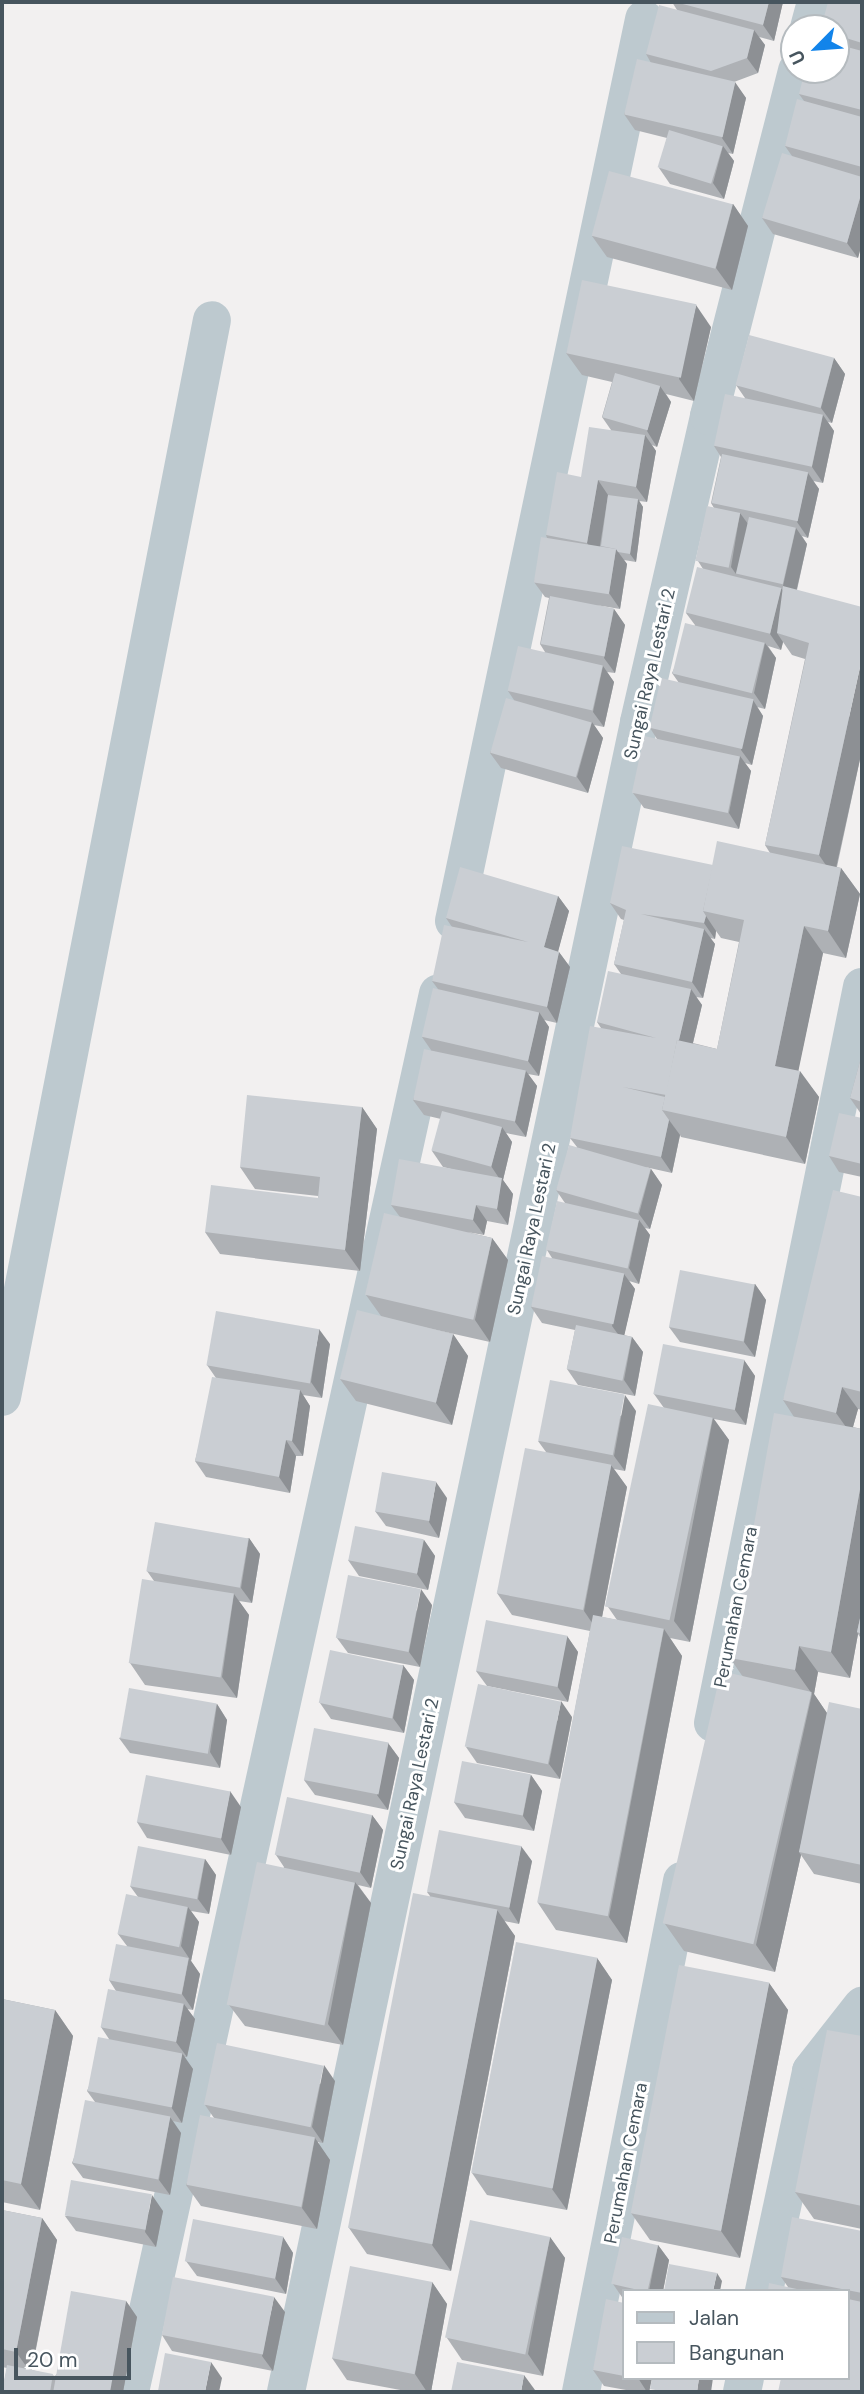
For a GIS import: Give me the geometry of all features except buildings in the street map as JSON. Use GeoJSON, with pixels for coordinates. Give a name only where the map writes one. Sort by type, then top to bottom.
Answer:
{"type":"FeatureCollection","features":[{"type":"Feature","properties":{"kind":"street"},"geometry":{"type":"LineString","coordinates":[[131,2392],[405,1149],[644,19]]}},
{"type":"Feature","properties":{"kind":"street","name":"Sungai Raya Lestari 2"},"geometry":{"type":"LineString","coordinates":[[286,2392],[639,722],[712,403],[793,84]]}},
{"type":"Feature","properties":{"kind":"street"},"geometry":{"type":"LineString","coordinates":[[2,1397],[15,1261],[212,320]]}},
{"type":"Feature","properties":{"kind":"street","name":"Perumahan Cemara"},"geometry":{"type":"LineString","coordinates":[[708,1752],[862,987]]}},
{"type":"Feature","properties":{"kind":"street","name":"Perumahan Cemara"},"geometry":{"type":"LineString","coordinates":[[581,2392],[689,1847]]}},
{"type":"Feature","properties":{"kind":"street"},"geometry":{"type":"LineString","coordinates":[[764,2289],[811,2071],[862,2006]]}}]}
